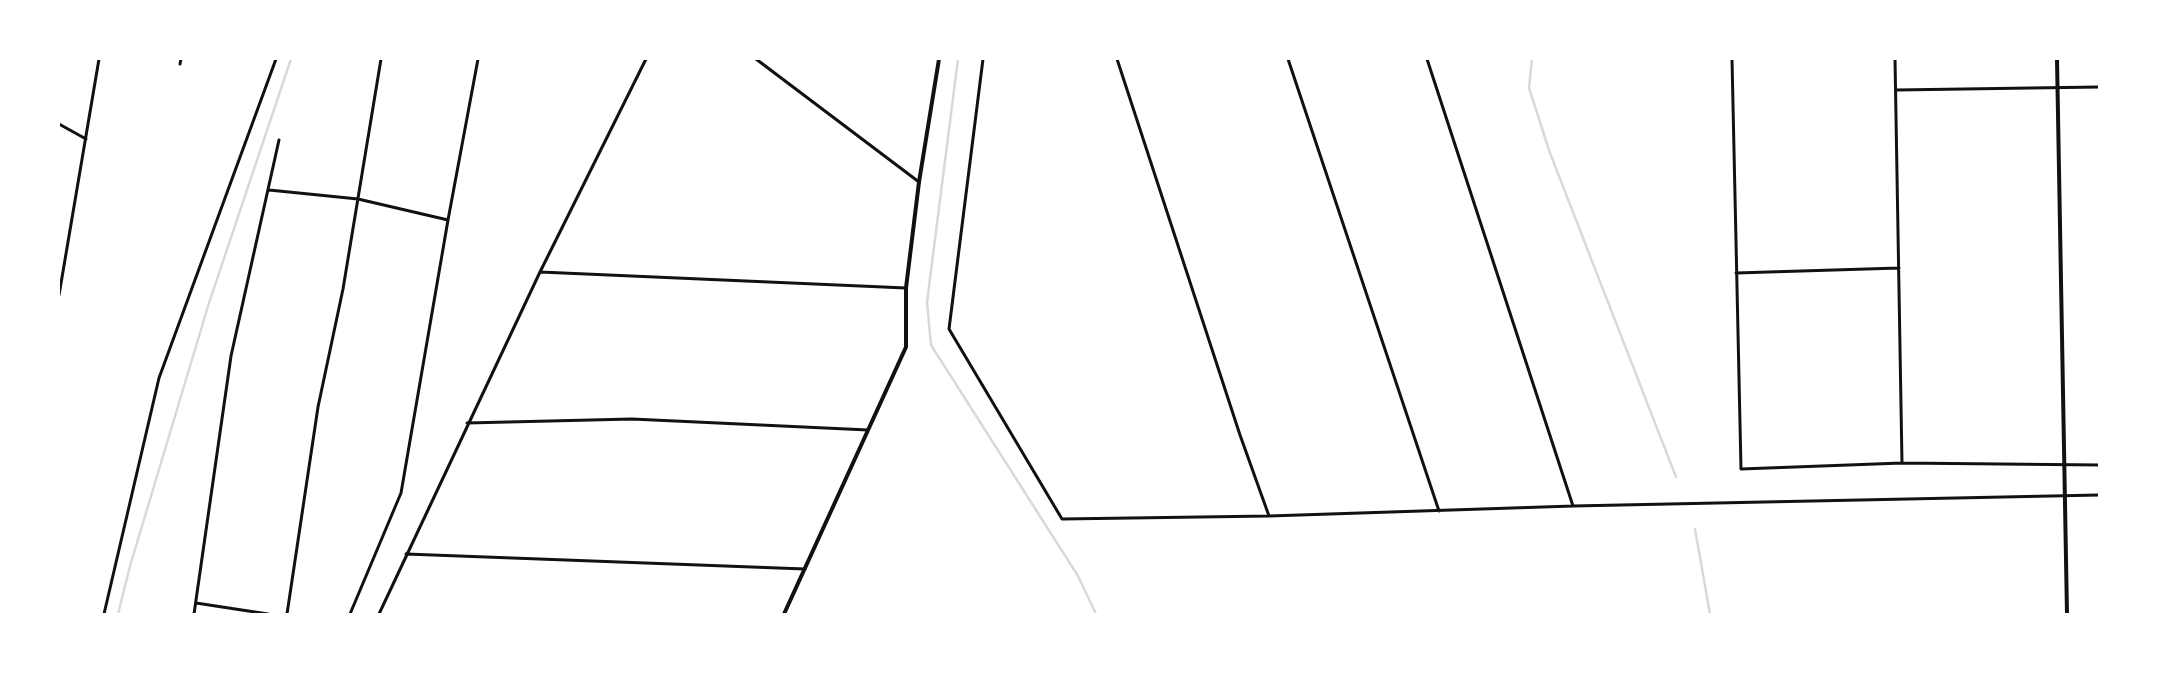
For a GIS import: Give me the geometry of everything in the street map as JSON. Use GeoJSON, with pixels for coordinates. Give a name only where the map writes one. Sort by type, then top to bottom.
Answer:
{"type":"FeatureCollection","features":[{"type":"Feature","properties":{"kind":"street"},"geometry":{"type":"LineString","coordinates":[[59,295],[99,59]]}},
{"type":"Feature","properties":{"kind":"street"},"geometry":{"type":"LineString","coordinates":[[180,64],[181,59]]}},
{"type":"Feature","properties":{"kind":"street"},"geometry":{"type":"LineString","coordinates":[[104,614],[159,378],[276,59]]}},
{"type":"Feature","properties":{"kind":"street"},"geometry":{"type":"LineString","coordinates":[[287,614],[318,407],[343,289],[381,59]]}},
{"type":"Feature","properties":{"kind":"street"},"geometry":{"type":"LineString","coordinates":[[350,614],[401,493],[478,59]]}},
{"type":"Feature","properties":{"kind":"street"},"geometry":{"type":"LineString","coordinates":[[379,614],[467,423],[646,59]]}},
{"type":"Feature","properties":{"kind":"street"},"geometry":{"type":"LineString","coordinates":[[756,59],[918,182]]}},
{"type":"Feature","properties":{"kind":"street"},"geometry":{"type":"LineString","coordinates":[[784,614],[906,347],[906,288],[918,182],[939,59]]}},
{"type":"Feature","properties":{"kind":"street"},"geometry":{"type":"LineString","coordinates":[[983,59],[949,329],[1062,520],[1269,516],[1573,506],[2099,495]]}},
{"type":"Feature","properties":{"kind":"street"},"geometry":{"type":"LineString","coordinates":[[1117,59],[1240,435],[1269,516]]}},
{"type":"Feature","properties":{"kind":"street"},"geometry":{"type":"LineString","coordinates":[[1288,59],[1439,511]]}},
{"type":"Feature","properties":{"kind":"street"},"geometry":{"type":"LineString","coordinates":[[1427,59],[1573,506]]}},
{"type":"Feature","properties":{"kind":"street"},"geometry":{"type":"LineString","coordinates":[[1732,59],[1741,469],[1902,463],[2099,465]]}},
{"type":"Feature","properties":{"kind":"street"},"geometry":{"type":"LineString","coordinates":[[1895,59],[1902,463]]}},
{"type":"Feature","properties":{"kind":"street"},"geometry":{"type":"LineString","coordinates":[[2057,59],[2067,614]]}},
{"type":"Feature","properties":{"kind":"street"},"geometry":{"type":"LineString","coordinates":[[1896,90],[2099,86]]}},
{"type":"Feature","properties":{"kind":"street"},"geometry":{"type":"LineString","coordinates":[[59,124],[86,139]]}},
{"type":"Feature","properties":{"kind":"street"},"geometry":{"type":"LineString","coordinates":[[194,614],[231,356],[279,140]]}},
{"type":"Feature","properties":{"kind":"street"},"geometry":{"type":"LineString","coordinates":[[269,190],[358,199],[448,220]]}},
{"type":"Feature","properties":{"kind":"street"},"geometry":{"type":"LineString","coordinates":[[1736,273],[1899,268]]}},
{"type":"Feature","properties":{"kind":"street"},"geometry":{"type":"LineString","coordinates":[[540,272],[906,288]]}},
{"type":"Feature","properties":{"kind":"street"},"geometry":{"type":"LineString","coordinates":[[467,423],[632,419],[869,430]]}},
{"type":"Feature","properties":{"kind":"street"},"geometry":{"type":"LineString","coordinates":[[406,554],[805,569]]}},
{"type":"Feature","properties":{"kind":"street"},"geometry":{"type":"LineString","coordinates":[[196,603],[268,614]]}},
{"type":"Feature","properties":{"kind":"waterway"},"geometry":{"type":"LineString","coordinates":[[118,614],[130,566],[209,303],[291,59]]}},
{"type":"Feature","properties":{"kind":"waterway"},"geometry":{"type":"LineString","coordinates":[[958,59],[927,302],[931,345],[1078,576],[1096,614]]}},
{"type":"Feature","properties":{"kind":"waterway"},"geometry":{"type":"LineString","coordinates":[[1532,59],[1529,88],[1550,153],[1676,477]]}},
{"type":"Feature","properties":{"kind":"waterway"},"geometry":{"type":"LineString","coordinates":[[1695,529],[1710,614]]}}]}
